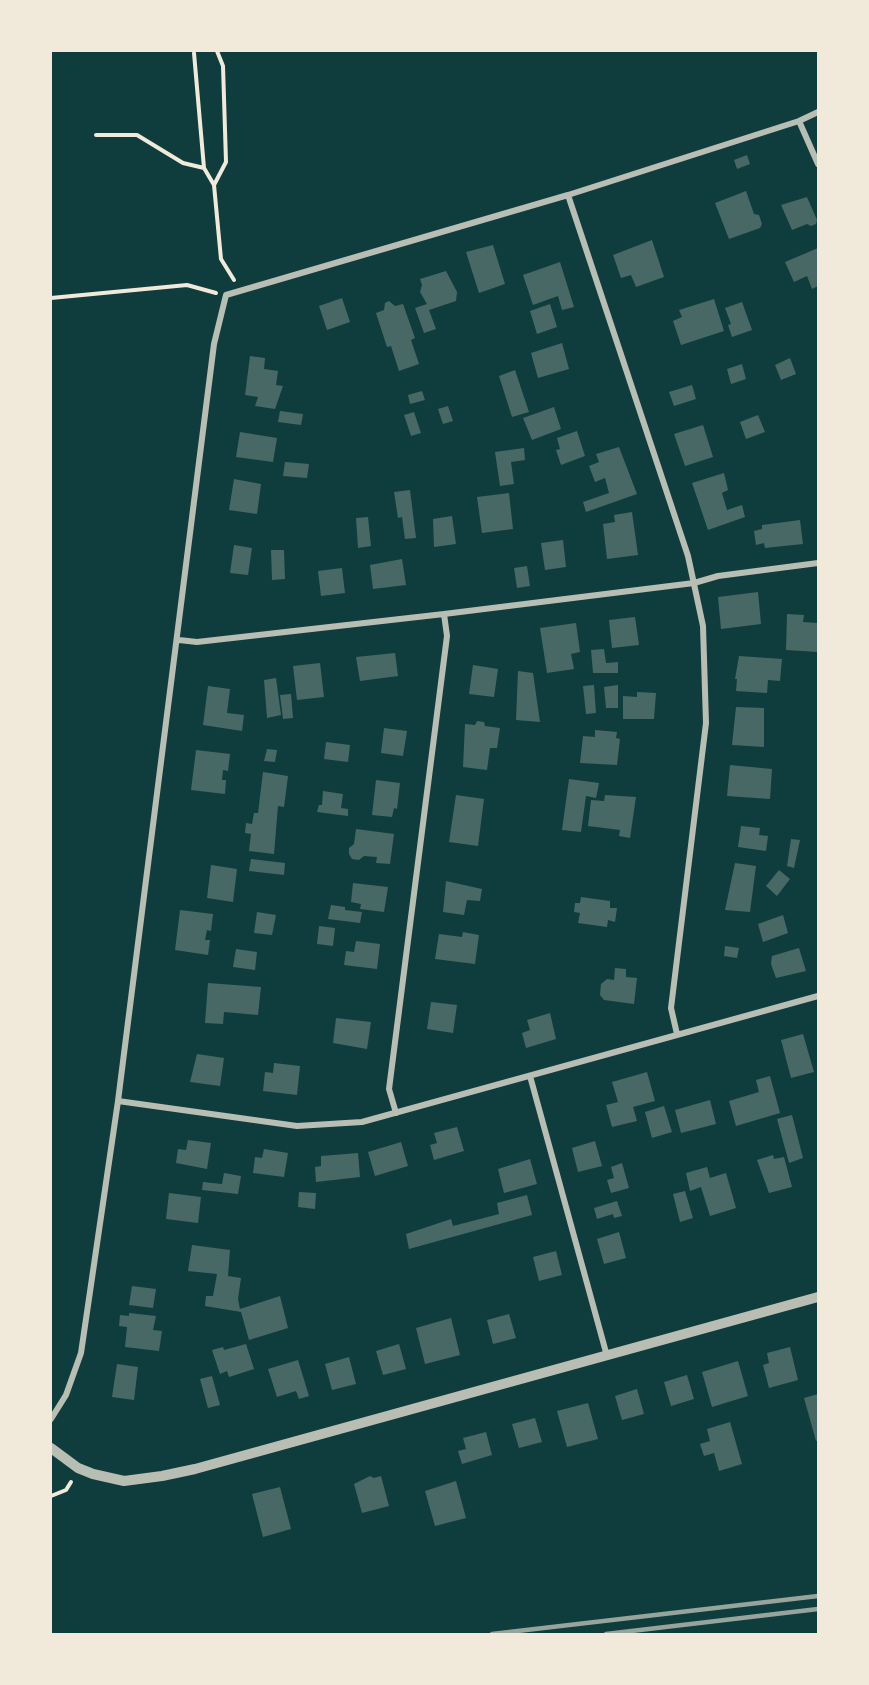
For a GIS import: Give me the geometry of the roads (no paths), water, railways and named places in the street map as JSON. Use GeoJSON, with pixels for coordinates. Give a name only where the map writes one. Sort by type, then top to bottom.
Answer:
{"type":"FeatureCollection","features":[{"type":"Feature","properties":{"kind":"street"},"geometry":{"type":"LineString","coordinates":[[51,1419],[66,1395],[81,1353],[118,1101],[214,345],[226,296],[568,195],[799,121],[818,112]]}},
{"type":"Feature","properties":{"kind":"street"},"geometry":{"type":"LineString","coordinates":[[799,121],[818,165]]}},
{"type":"Feature","properties":{"kind":"street"},"geometry":{"type":"LineString","coordinates":[[568,195],[688,555],[703,626],[706,723],[671,1008],[677,1034]]}},
{"type":"Feature","properties":{"kind":"street"},"geometry":{"type":"LineString","coordinates":[[178,640],[196,642],[444,614],[694,583],[718,576],[818,562]]}},
{"type":"Feature","properties":{"kind":"street"},"geometry":{"type":"LineString","coordinates":[[396,1113],[389,1089],[447,636],[444,614]]}},
{"type":"Feature","properties":{"kind":"street"},"geometry":{"type":"LineString","coordinates":[[118,1101],[297,1126],[362,1122],[818,996]]}},
{"type":"Feature","properties":{"kind":"street"},"geometry":{"type":"LineString","coordinates":[[530,1076],[607,1356]]}},
{"type":"Feature","properties":{"kind":"street"},"geometry":{"type":"LineString","coordinates":[[51,1448],[78,1468],[93,1474],[123,1481],[162,1476],[818,1297]]}},
{"type":"Feature","properties":{"kind":"railway"},"geometry":{"type":"LineString","coordinates":[[492,1634],[818,1596]]}},
{"type":"Feature","properties":{"kind":"railway"},"geometry":{"type":"LineString","coordinates":[[606,1634],[818,1609]]}}]}
